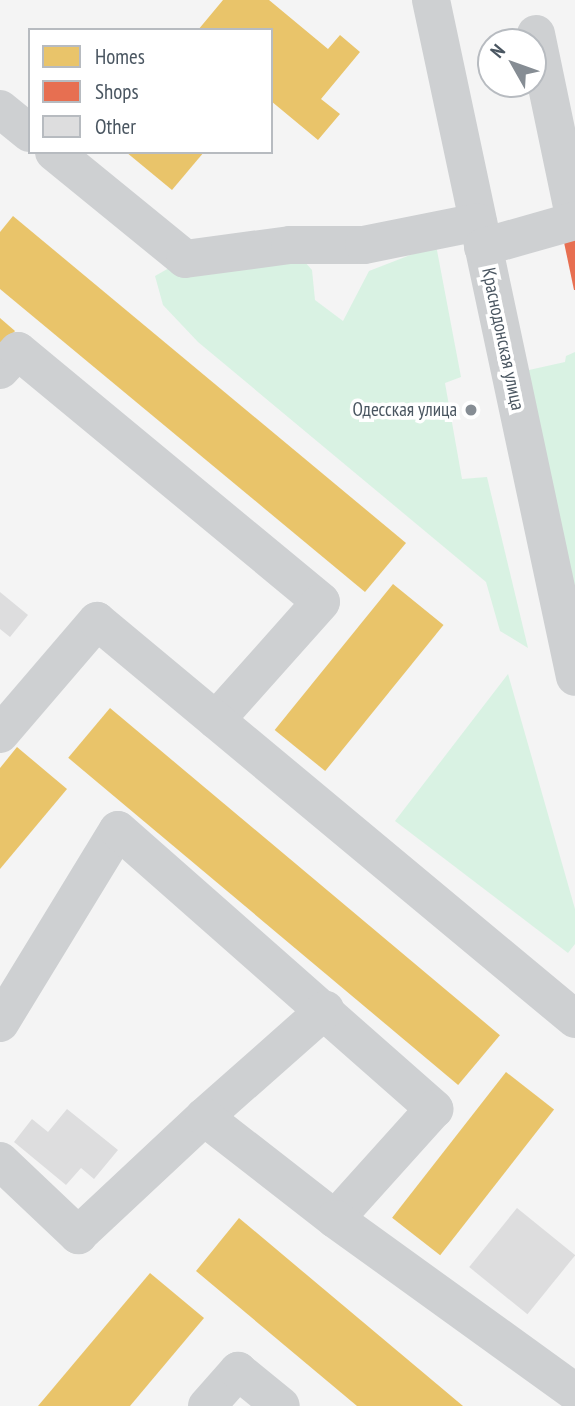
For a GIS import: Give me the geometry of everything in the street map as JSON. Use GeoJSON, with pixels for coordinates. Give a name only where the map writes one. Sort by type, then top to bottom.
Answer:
{"type":"FeatureCollection","features":[{"type":"Feature","properties":{"kind":"street","name":"Краснодонская улица"},"geometry":{"type":"LineString","coordinates":[[431,0],[575,677]]}},
{"type":"Feature","properties":{"kind":"street"},"geometry":{"type":"LineString","coordinates":[[56,154],[185,259],[290,245],[364,245],[481,234],[575,220],[547,86]]}},
{"type":"Feature","properties":{"kind":"street"},"geometry":{"type":"LineString","coordinates":[[0,109],[28,131]]}},
{"type":"Feature","properties":{"kind":"street"},"geometry":{"type":"LineString","coordinates":[[0,370],[18,351],[321,602],[216,720]]}},
{"type":"Feature","properties":{"kind":"street"},"geometry":{"type":"LineString","coordinates":[[0,734],[97,621],[575,1019]]}},
{"type":"Feature","properties":{"kind":"street"},"geometry":{"type":"LineString","coordinates":[[0,1023],[118,830],[434,1109],[335,1219]]}},
{"type":"Feature","properties":{"kind":"street"},"geometry":{"type":"LineString","coordinates":[[0,1161],[78,1235],[204,1117],[325,1010]]}},
{"type":"Feature","properties":{"kind":"street"},"geometry":{"type":"LineString","coordinates":[[204,1117],[335,1219],[575,1392]]}},
{"type":"Feature","properties":{"kind":"street"},"geometry":{"type":"LineString","coordinates":[[207,1406],[238,1371],[281,1406]]}},
{"type":"Feature","properties":{"kind":"green space"},"geometry":{"type":"Polygon","coordinates":[[[290,245],[312,270],[315,300],[343,321],[369,271],[436,245],[461,377],[445,383],[462,479],[487,477],[528,648],[500,631],[486,582],[198,342],[163,305],[155,276],[185,259],[290,245]]]}},
{"type":"Feature","properties":{"kind":"green space"},"geometry":{"type":"Polygon","coordinates":[[[575,352],[575,677],[511,374],[565,362],[566,356],[575,352]]]}},
{"type":"Feature","properties":{"kind":"green space"},"geometry":{"type":"Polygon","coordinates":[[[508,674],[575,909],[575,944],[568,953],[395,821],[508,674]]]}},
{"type":"Feature","properties":{"kind":"building: Homes"},"geometry":{"type":"Polygon","coordinates":[[[223,0],[269,0],[328,49],[340,35],[360,52],[321,99],[340,114],[318,140],[273,103],[273,28],[200,28],[223,0]]]}},
{"type":"Feature","properties":{"kind":"building: Homes"},"geometry":{"type":"Polygon","coordinates":[[[128,154],[202,154],[172,190],[128,154]]]}},
{"type":"Feature","properties":{"kind":"building: Homes"},"geometry":{"type":"Polygon","coordinates":[[[13,216],[406,543],[365,592],[0,289],[0,232],[13,216]]]}},
{"type":"Feature","properties":{"kind":"building: Homes"},"geometry":{"type":"Polygon","coordinates":[[[0,318],[15,331],[0,349],[0,318]]]}},
{"type":"Feature","properties":{"kind":"building: Homes"},"geometry":{"type":"Polygon","coordinates":[[[393,584],[444,625],[325,771],[275,730],[393,584]]]}},
{"type":"Feature","properties":{"kind":"building: Homes"},"geometry":{"type":"Polygon","coordinates":[[[110,708],[500,1035],[458,1085],[68,758],[110,708]]]}},
{"type":"Feature","properties":{"kind":"building: Homes"},"geometry":{"type":"Polygon","coordinates":[[[17,747],[67,789],[0,869],[0,768],[17,747]]]}},
{"type":"Feature","properties":{"kind":"building: Homes"},"geometry":{"type":"Polygon","coordinates":[[[506,1072],[554,1110],[440,1255],[392,1218],[506,1072]]]}},
{"type":"Feature","properties":{"kind":"building: Homes"},"geometry":{"type":"Polygon","coordinates":[[[239,1218],[463,1406],[357,1406],[196,1271],[239,1218]]]}},
{"type":"Feature","properties":{"kind":"building: Homes"},"geometry":{"type":"Polygon","coordinates":[[[150,1273],[204,1318],[130,1406],[38,1406],[150,1273]]]}},
{"type":"Feature","properties":{"kind":"building: Shops"},"geometry":{"type":"Polygon","coordinates":[[[575,225],[575,290],[574,290],[561,228],[575,225]]]}},
{"type":"Feature","properties":{"kind":"building: Other"},"geometry":{"type":"Polygon","coordinates":[[[0,592],[28,615],[10,637],[0,629],[0,592]]]}},
{"type":"Feature","properties":{"kind":"building: Other"},"geometry":{"type":"Polygon","coordinates":[[[67,1109],[118,1150],[94,1179],[81,1168],[66,1185],[14,1142],[32,1119],[48,1132],[67,1109]]]}},
{"type":"Feature","properties":{"kind":"building: Other"},"geometry":{"type":"Polygon","coordinates":[[[517,1208],[575,1255],[527,1314],[469,1267],[517,1208]]]}},
{"type":"Feature","properties":{"kind":"place","name":"Одесская улица"},"geometry":{"type":"Point","coordinates":[471,410]}}]}
